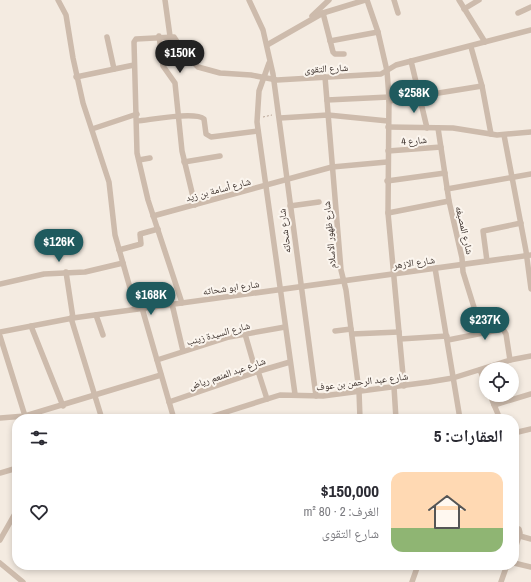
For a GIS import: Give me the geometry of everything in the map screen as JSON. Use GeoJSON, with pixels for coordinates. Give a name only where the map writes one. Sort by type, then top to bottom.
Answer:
{"type":"FeatureCollection","features":[{"type":"Feature","properties":{"kind":"street"},"geometry":{"type":"LineString","coordinates":[[58,0],[66,15],[76,76],[109,182],[112,222],[119,250],[157,360],[173,414]]}},
{"type":"Feature","properties":{"kind":"street"},"geometry":{"type":"LineString","coordinates":[[166,0],[170,36],[137,39],[134,42],[137,114],[136,137],[139,160],[153,216],[182,303]]}},
{"type":"Feature","properties":{"kind":"street","name":"شارع شحاته"},"geometry":{"type":"LineString","coordinates":[[249,0],[260,23],[267,45],[269,63],[274,80],[300,286],[316,396]]}},
{"type":"Feature","properties":{"kind":"street"},"geometry":{"type":"LineString","coordinates":[[310,20],[328,0]]}},
{"type":"Feature","properties":{"kind":"street"},"geometry":{"type":"LineString","coordinates":[[267,45],[323,13],[366,0],[378,32],[387,71],[389,99],[387,162],[388,213],[395,274],[404,386]]}},
{"type":"Feature","properties":{"kind":"street"},"geometry":{"type":"LineString","coordinates":[[394,0],[398,13]]}},
{"type":"Feature","properties":{"kind":"street"},"geometry":{"type":"LineString","coordinates":[[459,0],[485,42]]}},
{"type":"Feature","properties":{"kind":"street"},"geometry":{"type":"LineString","coordinates":[[464,9],[479,0]]}},
{"type":"Feature","properties":{"kind":"street"},"geometry":{"type":"LineString","coordinates":[[518,13],[531,7]]}},
{"type":"Feature","properties":{"kind":"street"},"geometry":{"type":"LineString","coordinates":[[323,13],[334,53],[344,54]]}},
{"type":"Feature","properties":{"kind":"street","name":"شارع التقوى"},"geometry":{"type":"LineString","coordinates":[[170,36],[178,40],[185,54],[198,67],[220,73],[263,77],[274,80],[377,74],[387,71],[396,65],[531,30]]}},
{"type":"Feature","properties":{"kind":"street"},"geometry":{"type":"LineString","coordinates":[[330,41],[378,32]]}},
{"type":"Feature","properties":{"kind":"street"},"geometry":{"type":"LineString","coordinates":[[159,36],[163,66],[175,83],[184,162],[195,205]]}},
{"type":"Feature","properties":{"kind":"street"},"geometry":{"type":"LineString","coordinates":[[107,37],[114,69]]}},
{"type":"Feature","properties":{"kind":"street"},"geometry":{"type":"LineString","coordinates":[[470,46],[482,86],[491,134]]}},
{"type":"Feature","properties":{"kind":"street"},"geometry":{"type":"LineString","coordinates":[[411,61],[427,128]]}},
{"type":"Feature","properties":{"kind":"street","name":"شارع شحاته"},"geometry":{"type":"LineString","coordinates":[[269,63],[263,77],[257,101],[257,122],[290,362],[296,394]]}},
{"type":"Feature","properties":{"kind":"street"},"geometry":{"type":"LineString","coordinates":[[76,76],[134,65]]}},
{"type":"Feature","properties":{"kind":"street","name":"شارع ظهور الاسلام"},"geometry":{"type":"LineString","coordinates":[[325,77],[341,270],[352,332],[359,391],[360,414]]}},
{"type":"Feature","properties":{"kind":"street"},"geometry":{"type":"LineString","coordinates":[[327,100],[389,99],[482,86]]}},
{"type":"Feature","properties":{"kind":"street"},"geometry":{"type":"LineString","coordinates":[[92,129],[137,114]]}},
{"type":"Feature","properties":{"kind":"street"},"geometry":{"type":"LineString","coordinates":[[280,118],[328,115],[388,124],[427,128],[462,129],[491,134],[531,134]]}},
{"type":"Feature","properties":{"kind":"street"},"geometry":{"type":"LineString","coordinates":[[137,121],[178,116],[203,118],[206,134],[211,137],[258,131]]}},
{"type":"Feature","properties":{"kind":"street","name":"شارع المصبغه"},"geometry":{"type":"LineString","coordinates":[[438,128],[449,201],[463,264],[463,272],[482,333]]}},
{"type":"Feature","properties":{"kind":"street"},"geometry":{"type":"LineString","coordinates":[[504,135],[521,223],[529,255],[531,289]]}},
{"type":"Feature","properties":{"kind":"street","name":"شارع 4"},"geometry":{"type":"LineString","coordinates":[[388,151],[441,147]]}},
{"type":"Feature","properties":{"kind":"street"},"geometry":{"type":"LineString","coordinates":[[184,162],[220,156]]}},
{"type":"Feature","properties":{"kind":"street"},"geometry":{"type":"LineString","coordinates":[[139,160],[150,158]]}},
{"type":"Feature","properties":{"kind":"street","name":"شارع أسامة بن زيد"},"geometry":{"type":"LineString","coordinates":[[153,216],[266,186],[287,178],[332,167],[387,162]]}},
{"type":"Feature","properties":{"kind":"street"},"geometry":{"type":"LineString","coordinates":[[388,181],[445,173]]}},
{"type":"Feature","properties":{"kind":"street"},"geometry":{"type":"LineString","coordinates":[[447,189],[531,174]]}},
{"type":"Feature","properties":{"kind":"street"},"geometry":{"type":"LineString","coordinates":[[388,213],[449,201]]}},
{"type":"Feature","properties":{"kind":"street"},"geometry":{"type":"LineString","coordinates":[[290,206],[319,202]]}},
{"type":"Feature","properties":{"kind":"street"},"geometry":{"type":"LineString","coordinates":[[487,261],[483,231],[521,223]]}},
{"type":"Feature","properties":{"kind":"street"},"geometry":{"type":"LineString","coordinates":[[119,250],[141,244],[140,234],[158,229]]}},
{"type":"Feature","properties":{"kind":"street","name":"شارع الازهر"},"geometry":{"type":"LineString","coordinates":[[300,286],[529,255]]}},
{"type":"Feature","properties":{"kind":"street"},"geometry":{"type":"LineString","coordinates":[[0,284],[44,274],[85,272],[123,263]]}},
{"type":"Feature","properties":{"kind":"street"},"geometry":{"type":"LineString","coordinates":[[435,268],[459,414]]}},
{"type":"Feature","properties":{"kind":"street"},"geometry":{"type":"LineString","coordinates":[[66,272],[72,318],[100,414]]}},
{"type":"Feature","properties":{"kind":"street","name":"شارع ابو شحاته"},"geometry":{"type":"LineString","coordinates":[[0,332],[72,318],[300,286]]}},
{"type":"Feature","properties":{"kind":"street"},"geometry":{"type":"LineString","coordinates":[[172,304],[183,351]]}},
{"type":"Feature","properties":{"kind":"street"},"geometry":{"type":"LineString","coordinates":[[96,315],[103,335]]}},
{"type":"Feature","properties":{"kind":"street"},"geometry":{"type":"LineString","coordinates":[[31,326],[63,406]]}},
{"type":"Feature","properties":{"kind":"street","name":"شارع السيدة زينب"},"geometry":{"type":"LineString","coordinates":[[157,360],[183,351],[245,334],[285,327]]}},
{"type":"Feature","properties":{"kind":"street"},"geometry":{"type":"LineString","coordinates":[[400,339],[447,338],[501,329],[505,330],[510,360]]}},
{"type":"Feature","properties":{"kind":"street"},"geometry":{"type":"LineString","coordinates":[[335,331],[399,332]]}},
{"type":"Feature","properties":{"kind":"street"},"geometry":{"type":"LineString","coordinates":[[245,334],[267,399]]}},
{"type":"Feature","properties":{"kind":"street"},"geometry":{"type":"LineString","coordinates":[[0,336],[23,414]]}},
{"type":"Feature","properties":{"kind":"street"},"geometry":{"type":"LineString","coordinates":[[504,362],[531,356]]}},
{"type":"Feature","properties":{"kind":"street","name":"شارع عبد المنعم رياض"},"geometry":{"type":"LineString","coordinates":[[169,402],[257,371],[290,362]]}},
{"type":"Feature","properties":{"kind":"street"},"geometry":{"type":"LineString","coordinates":[[453,378],[479,370]]}},
{"type":"Feature","properties":{"kind":"street"},"geometry":{"type":"LineString","coordinates":[[35,414],[161,375]]}},
{"type":"Feature","properties":{"kind":"street","name":"شارع عبد الرحمن بن عوف"},"geometry":{"type":"LineString","coordinates":[[220,414],[267,399],[296,394],[316,396],[404,386],[453,378]]}},
{"type":"Feature","properties":{"kind":"street"},"geometry":{"type":"LineString","coordinates":[[394,387],[396,414]]}},
{"type":"Feature","properties":{"kind":"street"},"geometry":{"type":"LineString","coordinates":[[494,405],[531,394]]}},
{"type":"Feature","properties":{"kind":"street"},"geometry":{"type":"LineString","coordinates":[[493,402],[498,414]]}},
{"type":"Feature","properties":{"kind":"street"},"geometry":{"type":"LineString","coordinates":[[0,418],[12,418]]}},
{"type":"Feature","properties":{"kind":"street"},"geometry":{"type":"LineString","coordinates":[[519,432],[531,429]]}},
{"type":"Feature","properties":{"kind":"street"},"geometry":{"type":"LineString","coordinates":[[0,473],[12,469]]}},
{"type":"Feature","properties":{"kind":"street"},"geometry":{"type":"LineString","coordinates":[[0,540],[12,519]]}},
{"type":"Feature","properties":{"kind":"street"},"geometry":{"type":"LineString","coordinates":[[519,530],[520,536],[531,539]]}},
{"type":"Feature","properties":{"kind":"street"},"geometry":{"type":"LineString","coordinates":[[0,563],[23,582]]}},
{"type":"Feature","properties":{"kind":"street"},"geometry":{"type":"LineString","coordinates":[[519,564],[531,567]]}},
{"type":"Feature","properties":{"kind":"street"},"geometry":{"type":"LineString","coordinates":[[412,582],[416,570]]}},
{"type":"Feature","properties":{"kind":"street"},"geometry":{"type":"LineString","coordinates":[[501,582],[505,570]]}},
{"type":"Feature","properties":{"kind":"path"},"geometry":{"type":"LineString","coordinates":[[257,122],[268,115],[273,116],[281,126]]}}]}
